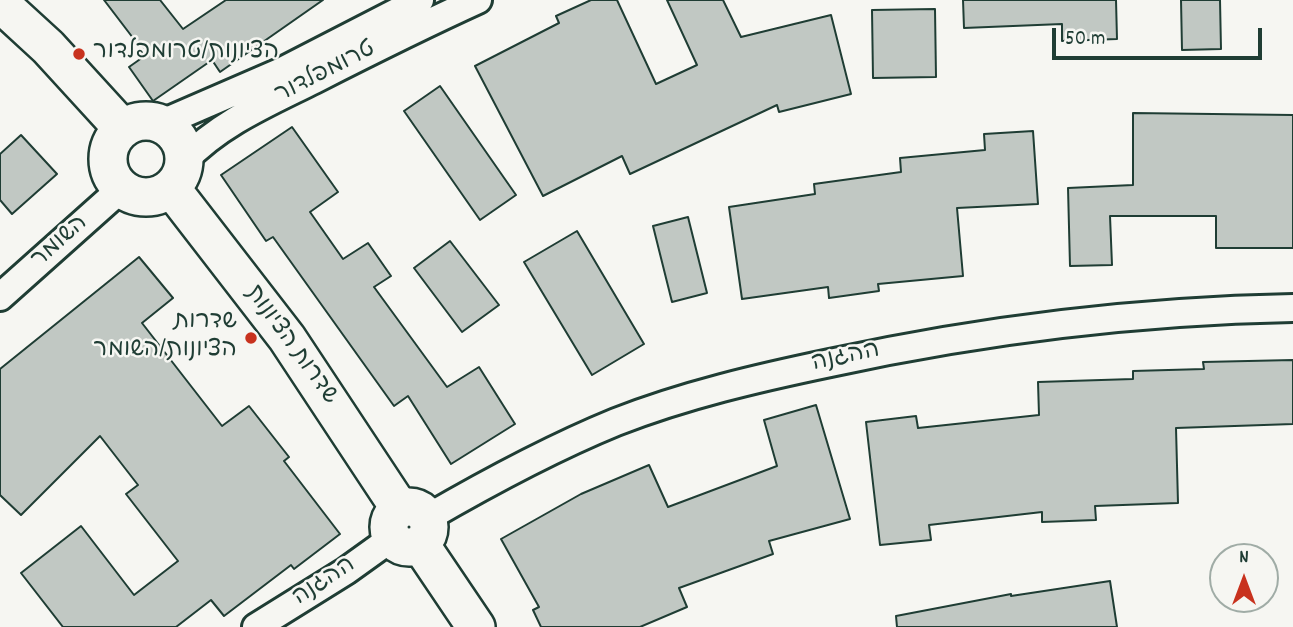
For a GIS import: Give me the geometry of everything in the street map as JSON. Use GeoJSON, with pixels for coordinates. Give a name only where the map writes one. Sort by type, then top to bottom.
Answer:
{"type":"FeatureCollection","features":[{"type":"Feature","properties":{"kind":"street","name":"טרומפלדור"},"geometry":{"type":"LineString","coordinates":[[160,124],[280,72],[420,0]]}},
{"type":"Feature","properties":{"kind":"street","name":"טרומפלדור"},"geometry":{"type":"LineString","coordinates":[[177,174],[202,142],[236,120],[478,0]]}},
{"type":"Feature","properties":{"kind":"street"},"geometry":{"type":"LineString","coordinates":[[0,3],[48,47],[123,129]]}},
{"type":"Feature","properties":{"kind":"street"},"geometry":{"type":"LineString","coordinates":[[137,122],[160,124],[178,140],[177,174],[155,196],[129,194],[111,176],[108,159],[112,142],[123,129],[137,122]]}},
{"type":"Feature","properties":{"kind":"street","name":"שדרות הציונות"},"geometry":{"type":"LineString","coordinates":[[177,174],[476,627]]}},
{"type":"Feature","properties":{"kind":"street","name":"השומר"},"geometry":{"type":"LineString","coordinates":[[0,297],[121,188]]}},
{"type":"Feature","properties":{"kind":"street","name":"ההגנה"},"geometry":{"type":"LineString","coordinates":[[256,627],[410,527],[554,448],[666,404],[780,374],[901,348],[1012,330],[1174,313],[1293,308]]}},
{"type":"Feature","properties":{"kind":"building"},"geometry":{"type":"Polygon","coordinates":[[[104,0],[160,0],[183,29],[226,0],[323,0],[220,72],[212,60],[153,101],[129,67],[146,55],[104,0]]]}},
{"type":"Feature","properties":{"kind":"building"},"geometry":{"type":"Polygon","coordinates":[[[591,0],[617,0],[656,84],[697,65],[667,0],[723,0],[741,37],[831,15],[851,94],[779,112],[777,105],[630,174],[622,156],[543,196],[475,66],[559,23],[556,16],[591,0]]]}},
{"type":"Feature","properties":{"kind":"building"},"geometry":{"type":"Polygon","coordinates":[[[963,0],[1116,0],[1117,39],[1062,41],[1062,24],[964,28],[963,0]]]}},
{"type":"Feature","properties":{"kind":"building"},"geometry":{"type":"Polygon","coordinates":[[[1181,0],[1220,0],[1221,49],[1182,50],[1181,0]]]}},
{"type":"Feature","properties":{"kind":"building"},"geometry":{"type":"Polygon","coordinates":[[[935,9],[936,77],[873,78],[872,10],[935,9]]]}},
{"type":"Feature","properties":{"kind":"building"},"geometry":{"type":"Polygon","coordinates":[[[440,86],[516,195],[480,220],[404,111],[440,86]]]}},
{"type":"Feature","properties":{"kind":"building"},"geometry":{"type":"Polygon","coordinates":[[[1133,113],[1293,115],[1293,248],[1216,248],[1216,216],[1110,216],[1112,265],[1070,266],[1068,188],[1133,185],[1133,113]]]}},
{"type":"Feature","properties":{"kind":"building"},"geometry":{"type":"Polygon","coordinates":[[[292,127],[338,192],[310,212],[343,259],[368,243],[391,276],[374,287],[447,387],[479,367],[515,424],[451,464],[408,396],[394,406],[273,237],[266,241],[221,175],[292,127]]]}},
{"type":"Feature","properties":{"kind":"building"},"geometry":{"type":"Polygon","coordinates":[[[1033,131],[1038,204],[957,208],[963,276],[878,284],[879,291],[829,298],[828,287],[742,299],[729,207],[815,194],[814,184],[901,172],[900,158],[985,150],[984,134],[1033,131]]]}},
{"type":"Feature","properties":{"kind":"building"},"geometry":{"type":"Polygon","coordinates":[[[21,135],[57,174],[12,214],[0,200],[0,154],[21,135]]]}},
{"type":"Feature","properties":{"kind":"building"},"geometry":{"type":"Polygon","coordinates":[[[688,217],[707,293],[672,302],[653,226],[688,217]]]}},
{"type":"Feature","properties":{"kind":"building"},"geometry":{"type":"Polygon","coordinates":[[[577,231],[644,344],[592,375],[524,262],[577,231]]]}},
{"type":"Feature","properties":{"kind":"building"},"geometry":{"type":"Polygon","coordinates":[[[450,241],[499,305],[462,332],[414,268],[450,241]]]}},
{"type":"Feature","properties":{"kind":"building"},"geometry":{"type":"Polygon","coordinates":[[[139,257],[173,298],[142,323],[222,426],[249,406],[289,457],[284,461],[340,534],[294,569],[291,565],[224,616],[211,600],[176,627],[63,627],[21,573],[81,526],[134,595],[178,561],[126,494],[138,485],[100,436],[21,515],[0,495],[0,369],[139,257]]]}},
{"type":"Feature","properties":{"kind":"building"},"geometry":{"type":"Polygon","coordinates":[[[1293,360],[1293,424],[1176,428],[1178,503],[1095,506],[1096,520],[1042,522],[1042,512],[929,525],[931,540],[880,545],[866,422],[916,416],[918,428],[1039,415],[1038,382],[1133,379],[1133,371],[1204,369],[1203,362],[1293,360]]]}},
{"type":"Feature","properties":{"kind":"building"},"geometry":{"type":"Polygon","coordinates":[[[816,405],[850,519],[769,541],[773,554],[679,588],[687,607],[640,627],[541,627],[533,610],[539,607],[501,539],[581,494],[649,465],[668,507],[777,466],[764,420],[816,405]]]}},
{"type":"Feature","properties":{"kind":"building"},"geometry":{"type":"Polygon","coordinates":[[[1110,581],[1117,627],[897,627],[896,616],[1011,594],[1110,581]]]}},
{"type":"Feature","properties":{"kind":"place","name":"הציונות/טרומפלדור"},"geometry":{"type":"Point","coordinates":[79,54]}},
{"type":"Feature","properties":{"kind":"place","name":"שדרות הציונות/השומר"},"geometry":{"type":"Point","coordinates":[251,338]}}]}
